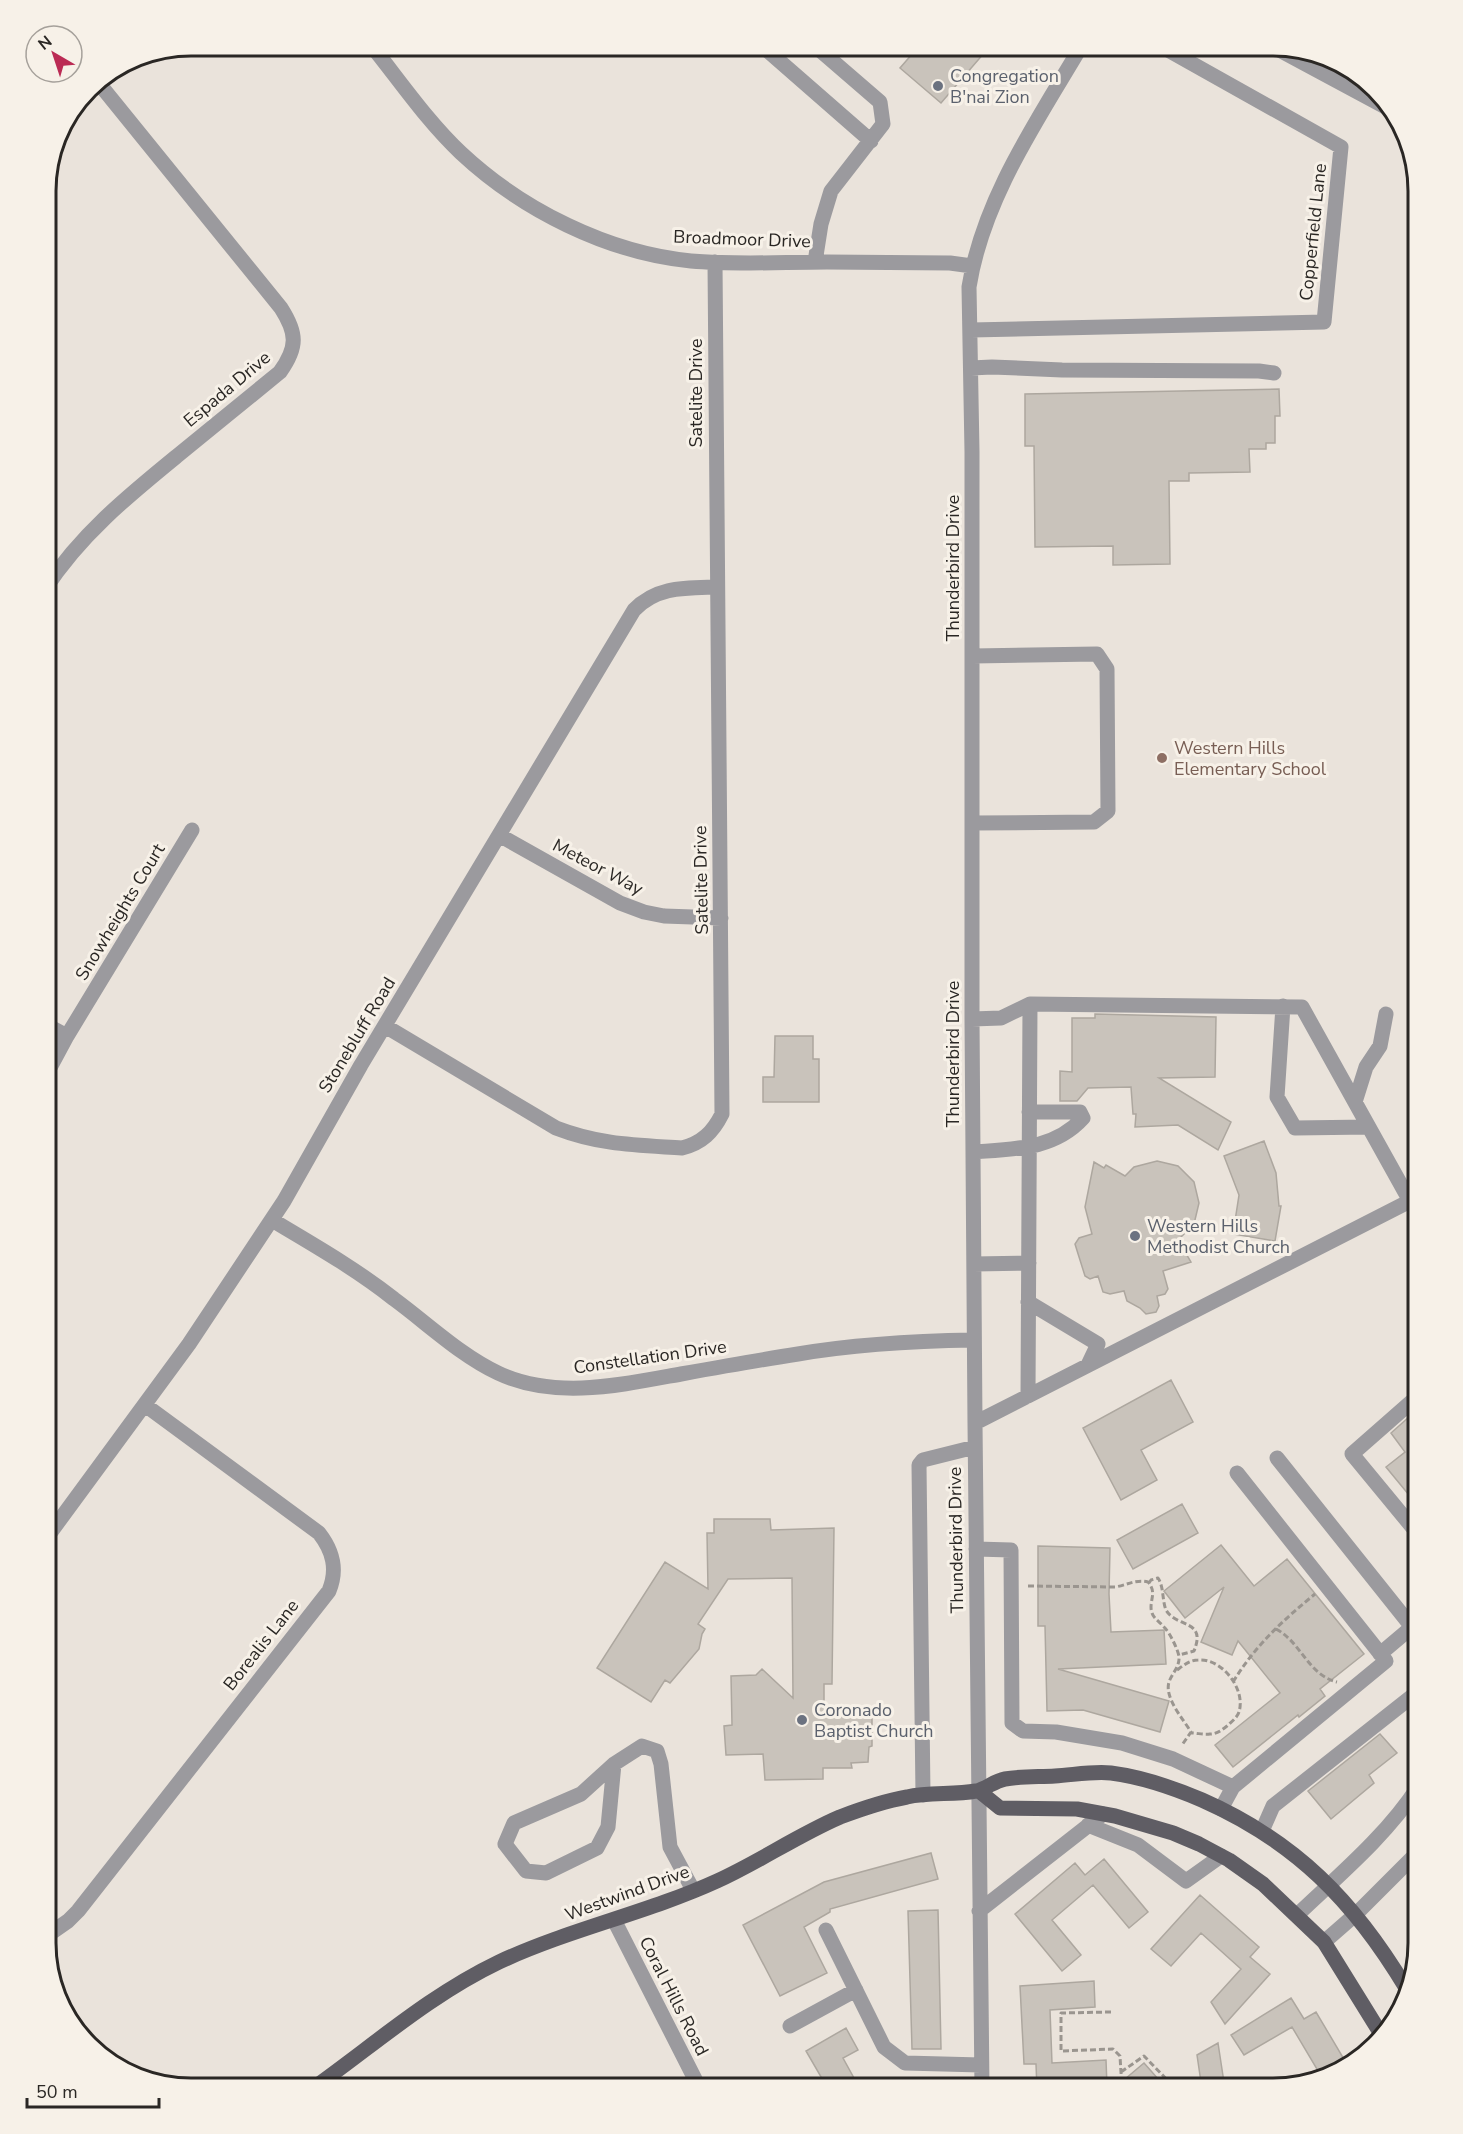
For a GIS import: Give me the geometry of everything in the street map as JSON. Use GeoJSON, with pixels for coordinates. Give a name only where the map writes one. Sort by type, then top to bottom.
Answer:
{"type":"FeatureCollection","features":[{"type":"Feature","properties":{"kind":"main road"},"geometry":{"type":"LineString","coordinates":[[1378,2029],[1324,1942],[1263,1884],[1221,1856],[1173,1833],[1103,1814],[1077,1809],[1000,1808],[979,1791],[1003,1779],[1109,1773],[1144,1780],[1221,1809],[1262,1831],[1297,1856],[1329,1885],[1356,1914],[1402,1981]]}},
{"type":"Feature","properties":{"kind":"main road","name":"Westwind Drive"},"geometry":{"type":"LineString","coordinates":[[327,2078],[409,2016],[448,1990],[498,1963],[542,1944],[614,1920],[717,1881],[842,1817],[908,1797],[979,1791]]}},
{"type":"Feature","properties":{"kind":"street","name":"Broadmoor Drive"},"geometry":{"type":"LineString","coordinates":[[380,56],[436,126],[461,153],[493,180],[566,224],[610,242],[671,257],[715,262],[950,263],[972,266]]}},
{"type":"Feature","properties":{"kind":"street"},"geometry":{"type":"LineString","coordinates":[[774,56],[871,141]]}},
{"type":"Feature","properties":{"kind":"street"},"geometry":{"type":"LineString","coordinates":[[815,262],[821,224],[831,191],[883,124],[880,102],[827,56]]}},
{"type":"Feature","properties":{"kind":"street","name":"Thunderbird Drive"},"geometry":{"type":"LineString","coordinates":[[982,2078],[974,1340],[973,656],[969,287],[972,266],[993,208],[1017,157],[1076,56]]}},
{"type":"Feature","properties":{"kind":"street","name":"Copperfield Lane"},"geometry":{"type":"LineString","coordinates":[[971,330],[1324,322],[1341,147],[1179,56]]}},
{"type":"Feature","properties":{"kind":"street"},"geometry":{"type":"LineString","coordinates":[[1293,57],[1371,99]]}},
{"type":"Feature","properties":{"kind":"street","name":"Espada Drive"},"geometry":{"type":"LineString","coordinates":[[56,571],[118,504],[280,372],[293,348],[291,325],[281,308],[103,88]]}},
{"type":"Feature","properties":{"kind":"street","name":"Satelite Drive"},"geometry":{"type":"LineString","coordinates":[[385,1026],[556,1128],[581,1138],[602,1142],[682,1148],[692,1146],[705,1138],[715,1127],[723,1108],[715,262]]}},
{"type":"Feature","properties":{"kind":"street"},"geometry":{"type":"LineString","coordinates":[[971,368],[1274,373]]}},
{"type":"Feature","properties":{"kind":"street","name":"Stonebluff Road"},"geometry":{"type":"LineString","coordinates":[[56,1525],[189,1344],[272,1220],[385,1026],[634,610],[651,596],[666,590],[717,587]]}},
{"type":"Feature","properties":{"kind":"street"},"geometry":{"type":"LineString","coordinates":[[973,656],[1097,654],[1107,669],[1108,811],[1094,822],[973,823]]}},
{"type":"Feature","properties":{"kind":"street","name":"Snowheights Court"},"geometry":{"type":"LineString","coordinates":[[56,1056],[192,830]]}},
{"type":"Feature","properties":{"kind":"street","name":"Meteor Way"},"geometry":{"type":"LineString","coordinates":[[499,835],[605,896],[636,909],[664,916],[720,918]]}},
{"type":"Feature","properties":{"kind":"street"},"geometry":{"type":"LineString","coordinates":[[1028,1396],[1030,1004]]}},
{"type":"Feature","properties":{"kind":"street"},"geometry":{"type":"LineString","coordinates":[[972,1019],[1001,1017],[1030,1004],[1302,1007],[1408,1197]]}},
{"type":"Feature","properties":{"kind":"street"},"geometry":{"type":"LineString","coordinates":[[1282,1006],[1276,1097],[1295,1128],[1369,1127]]}},
{"type":"Feature","properties":{"kind":"street"},"geometry":{"type":"LineString","coordinates":[[1355,1102],[1366,1067],[1380,1046],[1386,1014]]}},
{"type":"Feature","properties":{"kind":"street"},"geometry":{"type":"LineString","coordinates":[[56,1030],[67,1036]]}},
{"type":"Feature","properties":{"kind":"street"},"geometry":{"type":"LineString","coordinates":[[973,1152],[1029,1148],[1076,1126],[1083,1118],[1080,1112],[1071,1110],[1029,1112]]}},
{"type":"Feature","properties":{"kind":"street"},"geometry":{"type":"LineString","coordinates":[[975,1423],[1408,1202]]}},
{"type":"Feature","properties":{"kind":"street","name":"Constellation Drive"},"geometry":{"type":"LineString","coordinates":[[272,1220],[393,1297],[474,1360],[498,1373],[547,1388],[580,1388],[649,1380],[842,1348],[930,1340],[974,1340]]}},
{"type":"Feature","properties":{"kind":"street"},"geometry":{"type":"LineString","coordinates":[[974,1264],[1029,1263]]}},
{"type":"Feature","properties":{"kind":"street"},"geometry":{"type":"LineString","coordinates":[[1028,1302],[1098,1344],[1088,1365]]}},
{"type":"Feature","properties":{"kind":"street","name":"Borealis Lane"},"geometry":{"type":"LineString","coordinates":[[56,1929],[78,1911],[329,1591],[334,1573],[331,1551],[319,1533],[144,1405]]}},
{"type":"Feature","properties":{"kind":"street"},"geometry":{"type":"LineString","coordinates":[[1408,1405],[1352,1454],[1408,1522]]}},
{"type":"Feature","properties":{"kind":"street"},"geometry":{"type":"LineString","coordinates":[[923,1795],[919,1465],[923,1460],[975,1447]]}},
{"type":"Feature","properties":{"kind":"street"},"geometry":{"type":"LineString","coordinates":[[1278,1458],[1408,1622]]}},
{"type":"Feature","properties":{"kind":"street"},"geometry":{"type":"LineString","coordinates":[[1221,1809],[1233,1787],[1386,1661],[1237,1473]]}},
{"type":"Feature","properties":{"kind":"street"},"geometry":{"type":"LineString","coordinates":[[976,1549],[1011,1550],[1012,1723],[1023,1731],[1056,1732],[1122,1743],[1173,1759],[1233,1787]]}},
{"type":"Feature","properties":{"kind":"street"},"geometry":{"type":"LineString","coordinates":[[1380,1654],[1408,1630]]}},
{"type":"Feature","properties":{"kind":"street"},"geometry":{"type":"LineString","coordinates":[[1262,1831],[1273,1806],[1408,1699]]}},
{"type":"Feature","properties":{"kind":"street"},"geometry":{"type":"LineString","coordinates":[[614,1764],[608,1827],[597,1848],[546,1873],[526,1871],[505,1844],[514,1823],[581,1794],[614,1764],[642,1746],[657,1751],[661,1764],[670,1847],[693,1890]]}},
{"type":"Feature","properties":{"kind":"street"},"geometry":{"type":"LineString","coordinates":[[1297,1915],[1386,1827],[1408,1800]]}},
{"type":"Feature","properties":{"kind":"street"},"geometry":{"type":"LineString","coordinates":[[979,1911],[1103,1814]]}},
{"type":"Feature","properties":{"kind":"street"},"geometry":{"type":"LineString","coordinates":[[1088,1825],[1138,1845],[1186,1881],[1221,1856]]}},
{"type":"Feature","properties":{"kind":"street"},"geometry":{"type":"LineString","coordinates":[[1324,1942],[1408,1862]]}},
{"type":"Feature","properties":{"kind":"street","name":"Coral Hills Road"},"geometry":{"type":"LineString","coordinates":[[614,1920],[694,2078]]}},
{"type":"Feature","properties":{"kind":"street"},"geometry":{"type":"LineString","coordinates":[[826,1930],[884,2047],[904,2063],[981,2065]]}},
{"type":"Feature","properties":{"kind":"street"},"geometry":{"type":"LineString","coordinates":[[790,2026],[856,1990]]}},
{"type":"Feature","properties":{"kind":"path"},"geometry":{"type":"LineString","coordinates":[[1011,1586],[1115,1587],[1128,1585],[1137,1580],[1149,1583],[1158,1578],[1166,1608],[1175,1618],[1191,1626],[1197,1634],[1194,1651],[1198,1660]]}},
{"type":"Feature","properties":{"kind":"path"},"geometry":{"type":"LineString","coordinates":[[1149,1583],[1154,1594],[1151,1609],[1153,1615],[1164,1627],[1179,1655],[1176,1671],[1169,1683],[1177,1713],[1191,1732],[1210,1734],[1218,1732],[1235,1719],[1239,1712],[1240,1701],[1233,1682],[1219,1665],[1198,1660],[1186,1663],[1176,1671]]}},
{"type":"Feature","properties":{"kind":"path"},"geometry":{"type":"LineString","coordinates":[[1233,1682],[1256,1648],[1326,1585]]}},
{"type":"Feature","properties":{"kind":"path"},"geometry":{"type":"LineString","coordinates":[[1276,1628],[1284,1633],[1313,1668],[1326,1679],[1345,1683],[1353,1688]]}},
{"type":"Feature","properties":{"kind":"path"},"geometry":{"type":"LineString","coordinates":[[1179,1655],[1194,1651]]}},
{"type":"Feature","properties":{"kind":"path"},"geometry":{"type":"LineString","coordinates":[[1173,1759],[1191,1732]]}},
{"type":"Feature","properties":{"kind":"path"},"geometry":{"type":"LineString","coordinates":[[1111,2012],[1061,2013],[1061,2051],[1113,2049],[1120,2056],[1121,2078]]}},
{"type":"Feature","properties":{"kind":"path"},"geometry":{"type":"LineString","coordinates":[[1121,2072],[1144,2056],[1165,2078]]}},
{"type":"Feature","properties":{"kind":"building","name":"Congregation B'nai Zion"},"geometry":{"type":"Polygon","coordinates":[[[910,56],[982,56],[941,103],[900,68],[910,56]]]}},
{"type":"Feature","properties":{"kind":"building"},"geometry":{"type":"Polygon","coordinates":[[[1279,389],[1280,416],[1275,416],[1275,443],[1266,443],[1266,449],[1249,449],[1250,472],[1189,473],[1189,481],[1169,481],[1170,564],[1113,565],[1113,546],[1035,547],[1034,446],[1025,446],[1025,394],[1279,389]]]}},
{"type":"Feature","properties":{"kind":"building"},"geometry":{"type":"Polygon","coordinates":[[[1095,1014],[1216,1017],[1215,1077],[1159,1078],[1231,1122],[1218,1150],[1178,1125],[1135,1127],[1136,1114],[1133,1114],[1131,1087],[1088,1088],[1077,1101],[1060,1101],[1060,1071],[1072,1072],[1072,1018],[1095,1018],[1095,1014]]]}},
{"type":"Feature","properties":{"kind":"building"},"geometry":{"type":"Polygon","coordinates":[[[775,1036],[813,1036],[813,1059],[819,1059],[819,1102],[763,1102],[763,1077],[774,1077],[775,1036]]]}},
{"type":"Feature","properties":{"kind":"building"},"geometry":{"type":"Polygon","coordinates":[[[1264,1141],[1276,1173],[1279,1206],[1281,1206],[1275,1241],[1233,1234],[1239,1195],[1224,1156],[1264,1141]]]}},
{"type":"Feature","properties":{"kind":"building","name":"Western Hills Methodist Church"},"geometry":{"type":"Polygon","coordinates":[[[1157,1161],[1178,1166],[1194,1182],[1199,1203],[1194,1224],[1178,1240],[1191,1262],[1163,1271],[1168,1289],[1165,1294],[1157,1296],[1159,1306],[1156,1312],[1146,1314],[1127,1301],[1124,1291],[1110,1294],[1103,1292],[1098,1276],[1090,1279],[1085,1276],[1075,1244],[1079,1238],[1092,1234],[1085,1207],[1094,1162],[1104,1168],[1106,1165],[1125,1176],[1134,1167],[1157,1161]]]}},
{"type":"Feature","properties":{"kind":"building"},"geometry":{"type":"Polygon","coordinates":[[[1171,1380],[1193,1422],[1141,1450],[1157,1480],[1121,1500],[1083,1428],[1171,1380]]]}},
{"type":"Feature","properties":{"kind":"building"},"geometry":{"type":"Polygon","coordinates":[[[1408,1418],[1408,1494],[1386,1467],[1405,1452],[1391,1433],[1408,1418]]]}},
{"type":"Feature","properties":{"kind":"building"},"geometry":{"type":"Polygon","coordinates":[[[1182,1504],[1198,1533],[1133,1569],[1117,1540],[1182,1504]]]}},
{"type":"Feature","properties":{"kind":"building"},"geometry":{"type":"Polygon","coordinates":[[[714,1519],[770,1519],[771,1530],[834,1528],[832,1684],[824,1684],[824,1711],[835,1711],[838,1714],[872,1714],[872,1746],[869,1747],[868,1762],[851,1763],[852,1768],[823,1768],[823,1779],[765,1780],[763,1754],[726,1755],[724,1726],[732,1725],[731,1676],[756,1675],[762,1669],[793,1698],[792,1578],[728,1579],[698,1624],[705,1629],[699,1649],[670,1683],[665,1680],[651,1702],[597,1668],[665,1562],[708,1589],[707,1533],[714,1533],[714,1519]]]}},
{"type":"Feature","properties":{"kind":"building"},"geometry":{"type":"Polygon","coordinates":[[[1221,1545],[1254,1586],[1287,1559],[1364,1654],[1320,1689],[1325,1696],[1233,1767],[1215,1745],[1280,1693],[1238,1641],[1232,1655],[1201,1642],[1224,1587],[1185,1618],[1164,1591],[1221,1545]]]}},
{"type":"Feature","properties":{"kind":"building"},"geometry":{"type":"Polygon","coordinates":[[[1038,1546],[1110,1548],[1111,1632],[1164,1630],[1166,1664],[1058,1669],[1169,1701],[1160,1732],[1083,1710],[1047,1711],[1045,1626],[1038,1626],[1038,1546]]]}},
{"type":"Feature","properties":{"kind":"building"},"geometry":{"type":"Polygon","coordinates":[[[1380,1734],[1397,1753],[1369,1775],[1374,1783],[1331,1819],[1308,1791],[1380,1734]]]}},
{"type":"Feature","properties":{"kind":"building"},"geometry":{"type":"Polygon","coordinates":[[[931,1853],[938,1879],[830,1909],[830,1912],[804,1927],[827,1973],[780,1996],[743,1925],[824,1882],[931,1853]]]}},
{"type":"Feature","properties":{"kind":"building"},"geometry":{"type":"Polygon","coordinates":[[[1104,1859],[1148,1912],[1129,1928],[1093,1885],[1052,1920],[1081,1955],[1062,1971],[1015,1914],[1075,1863],[1085,1875],[1104,1859]]]}},
{"type":"Feature","properties":{"kind":"building"},"geometry":{"type":"Polygon","coordinates":[[[1200,1895],[1259,1947],[1250,1957],[1270,1974],[1225,2024],[1211,2002],[1241,1969],[1201,1933],[1171,1966],[1151,1949],[1200,1895]]]}},
{"type":"Feature","properties":{"kind":"building"},"geometry":{"type":"Polygon","coordinates":[[[938,1910],[941,2049],[912,2049],[908,1911],[938,1910]]]}},
{"type":"Feature","properties":{"kind":"building"},"geometry":{"type":"Polygon","coordinates":[[[1094,1981],[1095,2007],[1050,2010],[1052,2063],[1106,2060],[1107,2078],[1037,2078],[1036,2064],[1024,2064],[1020,1986],[1094,1981]]]}},
{"type":"Feature","properties":{"kind":"building"},"geometry":{"type":"Polygon","coordinates":[[[1291,1998],[1304,2019],[1316,2012],[1343,2058],[1318,2070],[1292,2027],[1244,2055],[1231,2035],[1291,1998]]]}},
{"type":"Feature","properties":{"kind":"building"},"geometry":{"type":"Polygon","coordinates":[[[846,2028],[858,2050],[843,2058],[854,2078],[822,2078],[806,2051],[846,2028]]]}},
{"type":"Feature","properties":{"kind":"building"},"geometry":{"type":"Polygon","coordinates":[[[1218,2043],[1223,2078],[1200,2078],[1197,2055],[1218,2043]]]}},
{"type":"Feature","properties":{"kind":"building"},"geometry":{"type":"Polygon","coordinates":[[[1144,2063],[1157,2078],[1126,2078],[1144,2063]]]}},
{"type":"Feature","properties":{"kind":"place","name":"Congregation B'nai Zion"},"geometry":{"type":"Point","coordinates":[938,86]}},
{"type":"Feature","properties":{"kind":"place","name":"Western Hills Elementary School"},"geometry":{"type":"Point","coordinates":[1162,758]}},
{"type":"Feature","properties":{"kind":"place","name":"Western Hills Methodist Church"},"geometry":{"type":"Point","coordinates":[1135,1236]}},
{"type":"Feature","properties":{"kind":"place","name":"Coronado Baptist Church"},"geometry":{"type":"Point","coordinates":[802,1720]}}]}
